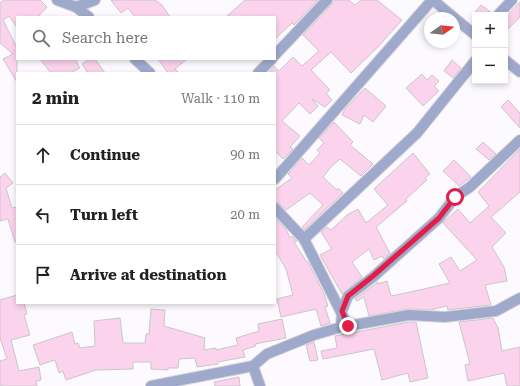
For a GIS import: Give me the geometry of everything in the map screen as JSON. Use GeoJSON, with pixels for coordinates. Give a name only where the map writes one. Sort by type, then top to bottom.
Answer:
{"type":"FeatureCollection","features":[{"type":"Feature","properties":{"kind":"street"},"geometry":{"type":"LineString","coordinates":[[57,0],[76,8],[88,16]]}},
{"type":"Feature","properties":{"kind":"street"},"geometry":{"type":"LineString","coordinates":[[76,8],[95,0]]}},
{"type":"Feature","properties":{"kind":"street"},"geometry":{"type":"LineString","coordinates":[[276,54],[327,0]]}},
{"type":"Feature","properties":{"kind":"street"},"geometry":{"type":"LineString","coordinates":[[276,178],[432,0],[472,33]]}},
{"type":"Feature","properties":{"kind":"street"},"geometry":{"type":"LineString","coordinates":[[501,12],[512,0]]}},
{"type":"Feature","properties":{"kind":"street"},"geometry":{"type":"LineString","coordinates":[[136,60],[149,72]]}},
{"type":"Feature","properties":{"kind":"street"},"geometry":{"type":"LineString","coordinates":[[259,72],[271,60]]}},
{"type":"Feature","properties":{"kind":"street"},"geometry":{"type":"LineString","coordinates":[[508,62],[520,72]]}},
{"type":"Feature","properties":{"kind":"street"},"geometry":{"type":"LineString","coordinates":[[304,239],[416,133],[472,65]]}},
{"type":"Feature","properties":{"kind":"street"},"geometry":{"type":"LineString","coordinates":[[151,386],[253,366],[267,354],[314,335],[341,327],[342,311],[348,296],[439,218],[455,197],[470,188],[520,140]]}},
{"type":"Feature","properties":{"kind":"street"},"geometry":{"type":"LineString","coordinates":[[276,209],[304,239],[342,311],[348,326],[409,315],[445,317],[496,311],[520,298]]}},
{"type":"Feature","properties":{"kind":"street"},"geometry":{"type":"LineString","coordinates":[[253,366],[260,386]]}},
{"type":"Feature","properties":{"kind":"building"},"geometry":{"type":"Polygon","coordinates":[[[4,0],[40,0],[47,7],[39,16],[16,16],[16,26],[9,16],[3,20],[16,46],[16,80],[3,59],[13,54],[0,43],[0,3],[4,0]]]}},
{"type":"Feature","properties":{"kind":"building"},"geometry":{"type":"Polygon","coordinates":[[[111,0],[155,0],[162,5],[169,16],[134,16],[128,8],[121,13],[111,0]]]}},
{"type":"Feature","properties":{"kind":"building"},"geometry":{"type":"Polygon","coordinates":[[[245,0],[318,0],[294,25],[292,23],[276,38],[276,16],[227,16],[245,0]]]}},
{"type":"Feature","properties":{"kind":"building"},"geometry":{"type":"Polygon","coordinates":[[[333,0],[349,0],[355,5],[361,0],[377,0],[402,20],[378,47],[351,73],[331,52],[311,70],[330,90],[326,93],[332,100],[325,107],[312,99],[318,106],[310,114],[299,103],[282,121],[300,136],[290,147],[293,149],[283,159],[276,152],[277,73],[269,72],[274,66],[279,71],[293,57],[302,66],[319,51],[303,35],[332,4],[333,0]]]}},
{"type":"Feature","properties":{"kind":"building"},"geometry":{"type":"Polygon","coordinates":[[[520,2],[520,17],[508,29],[508,15],[520,2]]]}},
{"type":"Feature","properties":{"kind":"building"},"geometry":{"type":"Polygon","coordinates":[[[481,5],[491,12],[475,12],[481,5]]]}},
{"type":"Feature","properties":{"kind":"building"},"geometry":{"type":"Polygon","coordinates":[[[41,60],[76,60],[80,68],[72,72],[50,72],[41,60]]]}},
{"type":"Feature","properties":{"kind":"building"},"geometry":{"type":"Polygon","coordinates":[[[88,60],[96,60],[104,72],[87,72],[82,64],[88,60]]]}},
{"type":"Feature","properties":{"kind":"building"},"geometry":{"type":"Polygon","coordinates":[[[159,60],[186,60],[175,69],[178,72],[167,72],[159,60]]]}},
{"type":"Feature","properties":{"kind":"building"},"geometry":{"type":"Polygon","coordinates":[[[452,60],[461,68],[453,78],[444,71],[452,60]]]}},
{"type":"Feature","properties":{"kind":"building"},"geometry":{"type":"Polygon","coordinates":[[[422,74],[427,80],[432,75],[439,81],[434,86],[439,91],[423,106],[406,88],[422,74]]]}},
{"type":"Feature","properties":{"kind":"building"},"geometry":{"type":"Polygon","coordinates":[[[365,88],[386,106],[373,122],[364,115],[360,124],[342,115],[345,109],[365,88]]]}},
{"type":"Feature","properties":{"kind":"building"},"geometry":{"type":"Polygon","coordinates":[[[508,100],[520,113],[520,128],[501,107],[508,100]]]}},
{"type":"Feature","properties":{"kind":"building"},"geometry":{"type":"Polygon","coordinates":[[[334,122],[353,142],[350,145],[373,164],[361,176],[340,159],[332,166],[323,177],[337,190],[338,188],[343,193],[304,230],[302,227],[323,205],[310,193],[286,210],[279,203],[276,202],[276,189],[292,178],[288,174],[302,158],[309,165],[320,153],[317,150],[324,143],[319,138],[334,122]]]}},
{"type":"Feature","properties":{"kind":"building"},"geometry":{"type":"Polygon","coordinates":[[[483,142],[496,154],[489,160],[476,149],[483,142]]]}},
{"type":"Feature","properties":{"kind":"building"},"geometry":{"type":"Polygon","coordinates":[[[520,149],[520,192],[491,217],[506,233],[492,247],[504,267],[507,281],[485,285],[491,305],[448,310],[447,306],[430,310],[408,309],[369,316],[364,297],[357,301],[355,299],[378,282],[378,284],[387,281],[391,296],[410,292],[450,283],[439,264],[451,257],[460,271],[477,260],[443,223],[458,209],[470,223],[489,206],[478,192],[520,149]]]}},
{"type":"Feature","properties":{"kind":"building"},"geometry":{"type":"Polygon","coordinates":[[[413,153],[430,174],[425,178],[427,180],[406,199],[407,201],[376,227],[390,253],[384,259],[382,256],[374,260],[369,249],[352,262],[362,277],[342,294],[320,255],[332,249],[321,232],[327,227],[331,230],[347,215],[358,209],[366,223],[388,205],[374,189],[413,153]]]}},
{"type":"Feature","properties":{"kind":"building"},"geometry":{"type":"Polygon","coordinates":[[[454,160],[471,177],[459,186],[443,171],[454,160]]]}},
{"type":"Feature","properties":{"kind":"building"},"geometry":{"type":"Polygon","coordinates":[[[5,173],[13,183],[6,188],[12,208],[16,207],[16,242],[8,219],[0,221],[0,177],[5,173]]]}},
{"type":"Feature","properties":{"kind":"building"},"geometry":{"type":"Polygon","coordinates":[[[276,219],[286,229],[290,238],[292,236],[297,241],[294,242],[308,262],[324,294],[328,306],[325,307],[330,323],[321,326],[316,309],[281,317],[277,299],[293,295],[286,269],[276,252],[276,219]]]}},
{"type":"Feature","properties":{"kind":"building"},"geometry":{"type":"Polygon","coordinates":[[[16,295],[16,304],[24,304],[27,314],[24,315],[30,335],[11,340],[19,371],[39,367],[41,380],[36,381],[37,386],[1,386],[0,361],[7,359],[0,338],[0,300],[16,295]]]}},
{"type":"Feature","properties":{"kind":"building"},"geometry":{"type":"Polygon","coordinates":[[[151,309],[165,310],[164,326],[205,338],[204,350],[216,348],[216,350],[238,345],[236,338],[259,331],[258,324],[282,319],[286,338],[255,344],[256,346],[243,350],[245,357],[218,362],[218,364],[197,367],[195,358],[179,359],[178,368],[168,368],[168,370],[151,369],[151,362],[133,362],[133,369],[96,370],[66,380],[63,371],[59,373],[55,360],[40,365],[33,345],[72,332],[75,344],[78,343],[80,348],[95,346],[94,321],[120,318],[123,343],[145,343],[146,334],[149,334],[151,309]]]}},
{"type":"Feature","properties":{"kind":"building"},"geometry":{"type":"Polygon","coordinates":[[[493,318],[498,328],[502,351],[520,347],[520,386],[507,386],[504,373],[468,381],[465,365],[470,364],[459,322],[493,318]]]}},
{"type":"Feature","properties":{"kind":"building"},"geometry":{"type":"Polygon","coordinates":[[[416,322],[428,378],[410,382],[408,373],[382,380],[374,349],[323,359],[321,351],[337,348],[335,336],[416,322]]]}},
{"type":"Feature","properties":{"kind":"building"},"geometry":{"type":"Polygon","coordinates":[[[314,342],[318,360],[310,361],[306,345],[314,342]]]}},
{"type":"Feature","properties":{"kind":"building"},"geometry":{"type":"Polygon","coordinates":[[[239,377],[240,386],[215,386],[214,382],[239,377]]]}},
{"type":"Feature","properties":{"kind":"route"},"geometry":{"type":"LineString","coordinates":[[348,326],[342,311],[348,296],[439,218],[455,197]]}}]}
